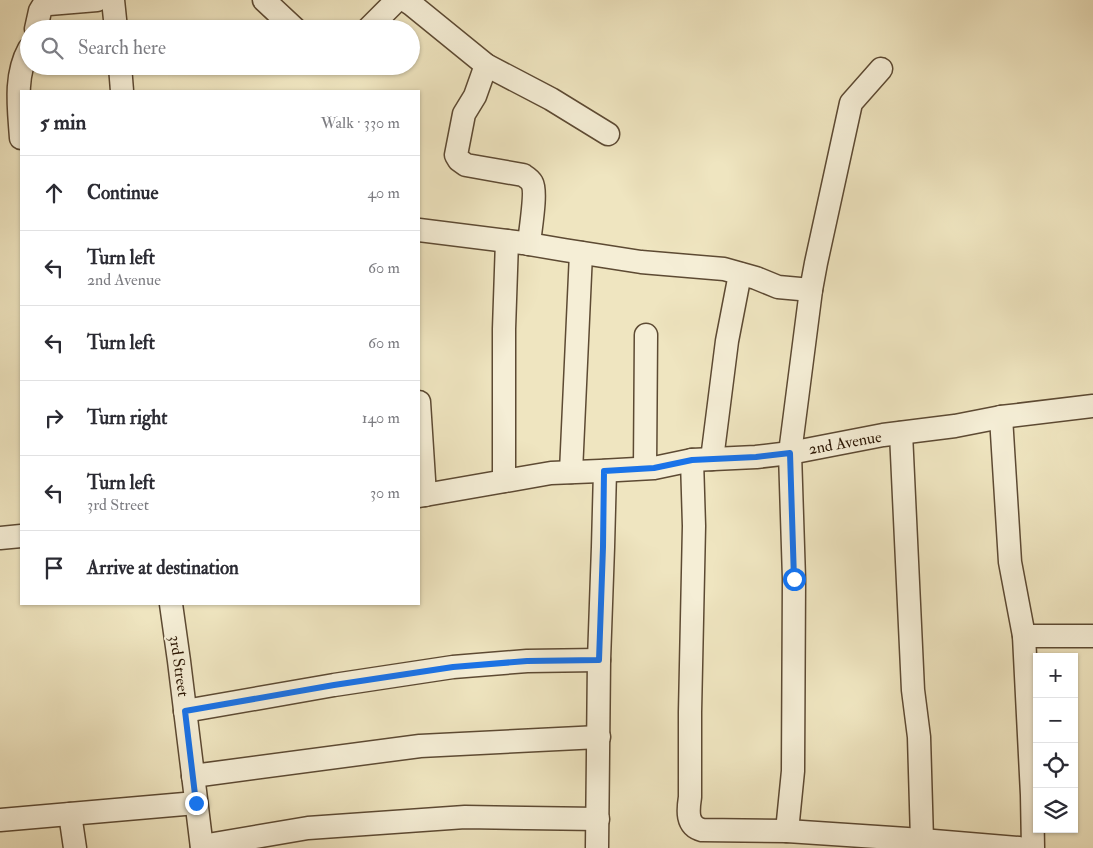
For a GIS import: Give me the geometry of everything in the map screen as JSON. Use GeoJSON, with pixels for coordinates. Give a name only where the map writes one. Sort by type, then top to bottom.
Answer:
{"type":"FeatureCollection","features":[{"type":"Feature","properties":{"kind":"street"},"geometry":{"type":"LineString","coordinates":[[38,20],[43,6],[96,0]]}},
{"type":"Feature","properties":{"kind":"street"},"geometry":{"type":"LineString","coordinates":[[113,0],[115,20]]}},
{"type":"Feature","properties":{"kind":"street"},"geometry":{"type":"LineString","coordinates":[[264,0],[286,20]]}},
{"type":"Feature","properties":{"kind":"street"},"geometry":{"type":"LineString","coordinates":[[377,20],[397,0]]}},
{"type":"Feature","properties":{"kind":"street"},"geometry":{"type":"LineString","coordinates":[[405,0],[486,65],[551,99],[608,134]]}},
{"type":"Feature","properties":{"kind":"street"},"geometry":{"type":"LineString","coordinates":[[486,65],[475,96],[464,114],[456,155],[458,160],[466,165],[522,175],[533,184],[534,195],[529,244]]}},
{"type":"Feature","properties":{"kind":"street"},"geometry":{"type":"LineString","coordinates":[[787,831],[792,771],[794,579],[790,453],[811,290],[852,103],[880,69]]}},
{"type":"Feature","properties":{"kind":"street"},"geometry":{"type":"LineString","coordinates":[[20,122],[18,89],[21,75]]}},
{"type":"Feature","properties":{"kind":"street"},"geometry":{"type":"LineString","coordinates":[[121,75],[122,90]]}},
{"type":"Feature","properties":{"kind":"street"},"geometry":{"type":"LineString","coordinates":[[420,230],[529,244],[641,262],[724,269],[756,278],[778,287],[811,290]]}},
{"type":"Feature","properties":{"kind":"street"},"geometry":{"type":"LineString","coordinates":[[504,481],[504,329],[507,241]]}},
{"type":"Feature","properties":{"kind":"street"},"geometry":{"type":"LineString","coordinates":[[571,472],[581,253]]}},
{"type":"Feature","properties":{"kind":"street"},"geometry":{"type":"LineString","coordinates":[[740,274],[702,460],[694,526],[689,818],[693,825],[699,829],[787,831],[1019,848]]}},
{"type":"Feature","properties":{"kind":"street"},"geometry":{"type":"LineString","coordinates":[[645,468],[646,335]]}},
{"type":"Feature","properties":{"kind":"street","name":"2nd Avenue"},"geometry":{"type":"LineString","coordinates":[[422,496],[552,472],[654,468],[702,460],[790,453],[901,433],[955,426],[1001,416],[1093,406]]}},
{"type":"Feature","properties":{"kind":"street"},"geometry":{"type":"LineString","coordinates":[[1001,416],[1010,562],[1024,636],[1033,848]]}},
{"type":"Feature","properties":{"kind":"street"},"geometry":{"type":"LineString","coordinates":[[420,433],[422,496]]}},
{"type":"Feature","properties":{"kind":"street"},"geometry":{"type":"LineString","coordinates":[[901,433],[922,840]]}},
{"type":"Feature","properties":{"kind":"street"},"geometry":{"type":"LineString","coordinates":[[598,848],[599,660],[604,471]]}},
{"type":"Feature","properties":{"kind":"street"},"geometry":{"type":"LineString","coordinates":[[0,538],[20,536]]}},
{"type":"Feature","properties":{"kind":"street","name":"3rd Street"},"geometry":{"type":"LineString","coordinates":[[170,605],[202,847]]}},
{"type":"Feature","properties":{"kind":"street"},"geometry":{"type":"LineString","coordinates":[[1024,636],[1093,636]]}},
{"type":"Feature","properties":{"kind":"street"},"geometry":{"type":"LineString","coordinates":[[185,711],[334,685],[453,667],[527,661],[599,660]]}},
{"type":"Feature","properties":{"kind":"street"},"geometry":{"type":"LineString","coordinates":[[193,776],[420,746],[599,737]]}},
{"type":"Feature","properties":{"kind":"street"},"geometry":{"type":"LineString","coordinates":[[0,820],[196,803]]}},
{"type":"Feature","properties":{"kind":"street"},"geometry":{"type":"LineString","coordinates":[[70,814],[74,848]]}},
{"type":"Feature","properties":{"kind":"street"},"geometry":{"type":"LineString","coordinates":[[202,847],[308,828],[465,817],[598,820]]}},
{"type":"Feature","properties":{"kind":"route"},"geometry":{"type":"LineString","coordinates":[[196,803],[185,711],[334,685],[453,667],[527,661],[599,660],[604,471],[654,468],[692,460],[756,457],[790,453],[794,579]]}}]}
